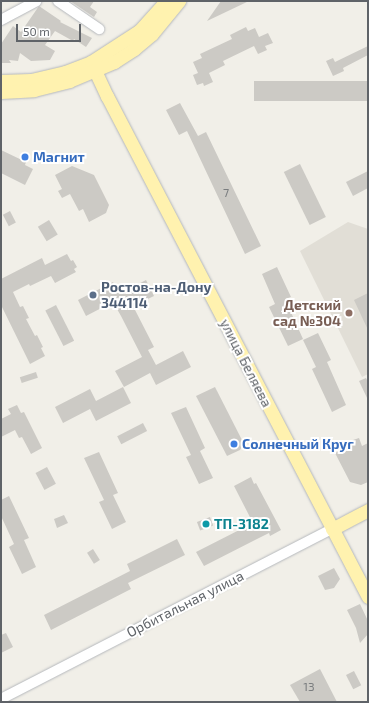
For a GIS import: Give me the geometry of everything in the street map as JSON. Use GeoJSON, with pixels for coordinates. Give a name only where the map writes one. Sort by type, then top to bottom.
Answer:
{"type":"FeatureCollection","features":[{"type":"Feature","properties":{"kind":"main road"},"geometry":{"type":"LineString","coordinates":[[1,92],[33,85],[69,81],[93,66],[139,31],[166,1]]}},
{"type":"Feature","properties":{"kind":"main road"},"geometry":{"type":"LineString","coordinates":[[93,66],[127,53],[152,34],[179,1]]}},
{"type":"Feature","properties":{"kind":"main road","name":"улица Беляева"},"geometry":{"type":"LineString","coordinates":[[93,66],[126,134],[368,597]]}},
{"type":"Feature","properties":{"kind":"main road"},"geometry":{"type":"LineString","coordinates":[[1,81],[33,85]]}},
{"type":"Feature","properties":{"kind":"main road","name":"Орбитальная улица"},"geometry":{"type":"LineString","coordinates":[[332,529],[368,510]]}},
{"type":"Feature","properties":{"kind":"street"},"geometry":{"type":"LineString","coordinates":[[1,20],[36,1]]}},
{"type":"Feature","properties":{"kind":"street"},"geometry":{"type":"LineString","coordinates":[[58,1],[99,29]]}},
{"type":"Feature","properties":{"kind":"street","name":"Орбитальная улица"},"geometry":{"type":"LineString","coordinates":[[1,698],[332,529]]}},
{"type":"Feature","properties":{"kind":"shaded area","name":"Детский сад №304"},"geometry":{"type":"Polygon","coordinates":[[[348,222],[368,229],[368,374],[362,377],[300,251],[348,222]]]}},
{"type":"Feature","properties":{"kind":"building"},"geometry":{"type":"Polygon","coordinates":[[[70,1],[94,1],[90,7],[97,12],[94,17],[70,1]]]}},
{"type":"Feature","properties":{"kind":"building"},"geometry":{"type":"Polygon","coordinates":[[[221,1],[249,1],[207,21],[221,1]]]}},
{"type":"Feature","properties":{"kind":"building"},"geometry":{"type":"Polygon","coordinates":[[[39,6],[61,21],[60,22],[92,38],[86,47],[74,39],[73,41],[55,31],[45,45],[55,51],[50,60],[31,61],[20,53],[18,61],[9,60],[11,63],[1,63],[1,44],[13,26],[21,32],[39,6]]]}},
{"type":"Feature","properties":{"kind":"building"},"geometry":{"type":"Polygon","coordinates":[[[246,27],[248,31],[255,28],[259,37],[268,33],[273,43],[265,46],[267,50],[258,54],[254,46],[223,61],[225,65],[209,73],[213,82],[204,86],[203,83],[197,85],[193,75],[198,73],[193,62],[202,58],[200,54],[232,39],[230,35],[246,27]]]}},
{"type":"Feature","properties":{"kind":"building"},"geometry":{"type":"Polygon","coordinates":[[[368,46],[368,55],[343,68],[344,71],[333,76],[326,61],[333,58],[335,62],[368,46]]]}},
{"type":"Feature","properties":{"kind":"building"},"geometry":{"type":"Polygon","coordinates":[[[254,81],[368,81],[368,101],[254,101],[254,81]]]}},
{"type":"Feature","properties":{"kind":"building"},"geometry":{"type":"Polygon","coordinates":[[[180,103],[198,136],[206,132],[261,246],[245,254],[187,131],[179,135],[166,110],[180,103]]]}},
{"type":"Feature","properties":{"kind":"building"},"geometry":{"type":"Polygon","coordinates":[[[1,150],[26,162],[25,165],[33,169],[25,185],[1,173],[1,150]]]}},
{"type":"Feature","properties":{"kind":"building"},"geometry":{"type":"Polygon","coordinates":[[[300,164],[326,217],[310,225],[284,172],[300,164]]]}},
{"type":"Feature","properties":{"kind":"building"},"geometry":{"type":"Polygon","coordinates":[[[72,166],[94,175],[109,205],[106,213],[89,222],[83,209],[79,211],[70,194],[62,198],[58,191],[62,189],[55,175],[72,166]]]}},
{"type":"Feature","properties":{"kind":"building"},"geometry":{"type":"Polygon","coordinates":[[[368,171],[368,188],[353,196],[346,182],[368,171]]]}},
{"type":"Feature","properties":{"kind":"building"},"geometry":{"type":"Polygon","coordinates":[[[10,211],[16,223],[9,226],[3,215],[10,211]]]}},
{"type":"Feature","properties":{"kind":"building"},"geometry":{"type":"Polygon","coordinates":[[[49,220],[58,235],[47,241],[38,227],[49,220]]]}},
{"type":"Feature","properties":{"kind":"building"},"geometry":{"type":"Polygon","coordinates":[[[67,254],[77,267],[74,269],[76,272],[55,283],[51,276],[13,292],[20,307],[23,306],[29,318],[26,319],[43,347],[41,348],[45,356],[30,364],[1,305],[1,279],[42,258],[45,265],[67,254]]]}},
{"type":"Feature","properties":{"kind":"building"},"geometry":{"type":"Polygon","coordinates":[[[277,267],[291,297],[285,299],[303,339],[288,346],[269,307],[275,304],[262,274],[277,267]]]}},
{"type":"Feature","properties":{"kind":"building"},"geometry":{"type":"Polygon","coordinates":[[[146,280],[154,296],[133,306],[154,347],[148,350],[156,365],[183,351],[191,367],[156,385],[150,373],[124,387],[115,371],[142,357],[121,316],[113,302],[86,316],[78,300],[113,282],[119,294],[146,280]]]}},
{"type":"Feature","properties":{"kind":"building"},"geometry":{"type":"Polygon","coordinates":[[[368,293],[368,330],[354,300],[368,293]]]}},
{"type":"Feature","properties":{"kind":"building"},"geometry":{"type":"Polygon","coordinates":[[[56,305],[74,341],[63,346],[45,310],[56,305]]]}},
{"type":"Feature","properties":{"kind":"building"},"geometry":{"type":"Polygon","coordinates":[[[318,333],[331,360],[327,362],[346,405],[332,412],[312,369],[316,367],[303,340],[318,333]]]}},
{"type":"Feature","properties":{"kind":"building"},"geometry":{"type":"Polygon","coordinates":[[[36,372],[38,378],[22,383],[20,377],[36,372]]]}},
{"type":"Feature","properties":{"kind":"building"},"geometry":{"type":"Polygon","coordinates":[[[366,378],[368,382],[368,400],[359,381],[366,378]]]}},
{"type":"Feature","properties":{"kind":"building"},"geometry":{"type":"Polygon","coordinates":[[[123,387],[131,403],[96,421],[90,409],[63,423],[55,407],[90,389],[96,401],[123,387]]]}},
{"type":"Feature","properties":{"kind":"building"},"geometry":{"type":"Polygon","coordinates":[[[215,387],[244,444],[240,450],[227,456],[196,396],[215,387]]]}},
{"type":"Feature","properties":{"kind":"building"},"geometry":{"type":"Polygon","coordinates":[[[17,405],[21,413],[24,412],[42,448],[31,454],[22,437],[19,438],[15,430],[1,437],[1,419],[11,414],[8,409],[17,405]]]}},
{"type":"Feature","properties":{"kind":"building"},"geometry":{"type":"Polygon","coordinates":[[[186,407],[205,448],[200,451],[213,478],[199,484],[186,457],[191,455],[171,413],[186,407]]]}},
{"type":"Feature","properties":{"kind":"building"},"geometry":{"type":"Polygon","coordinates":[[[143,423],[147,431],[121,444],[117,436],[143,423]]]}},
{"type":"Feature","properties":{"kind":"building"},"geometry":{"type":"Polygon","coordinates":[[[359,438],[362,446],[368,443],[368,482],[361,485],[350,482],[335,453],[352,445],[350,441],[359,438]]]}},
{"type":"Feature","properties":{"kind":"building"},"geometry":{"type":"Polygon","coordinates":[[[99,452],[118,493],[113,495],[126,522],[112,529],[99,502],[104,500],[84,458],[99,452]]]}},
{"type":"Feature","properties":{"kind":"building"},"geometry":{"type":"Polygon","coordinates":[[[47,467],[56,484],[44,490],[36,473],[47,467]]]}},
{"type":"Feature","properties":{"kind":"building"},"geometry":{"type":"Polygon","coordinates":[[[251,477],[254,484],[256,483],[281,530],[270,536],[269,533],[204,566],[196,552],[253,523],[234,486],[251,477]]]}},
{"type":"Feature","properties":{"kind":"building"},"geometry":{"type":"Polygon","coordinates":[[[9,496],[29,538],[24,540],[36,567],[22,574],[9,547],[14,544],[1,516],[1,500],[9,496]]]}},
{"type":"Feature","properties":{"kind":"building"},"geometry":{"type":"Polygon","coordinates":[[[64,515],[68,523],[57,528],[54,519],[64,515]]]}},
{"type":"Feature","properties":{"kind":"building","name":"ТП-3182"},"geometry":{"type":"Polygon","coordinates":[[[210,517],[213,525],[200,530],[197,522],[210,517]]]}},
{"type":"Feature","properties":{"kind":"building"},"geometry":{"type":"Polygon","coordinates":[[[177,539],[185,555],[128,583],[131,589],[51,630],[44,615],[130,571],[127,564],[177,539]]]}},
{"type":"Feature","properties":{"kind":"building"},"geometry":{"type":"Polygon","coordinates":[[[93,549],[100,560],[94,564],[87,553],[93,549]]]}},
{"type":"Feature","properties":{"kind":"building"},"geometry":{"type":"Polygon","coordinates":[[[334,568],[340,579],[334,588],[325,590],[318,576],[334,568]]]}},
{"type":"Feature","properties":{"kind":"building"},"geometry":{"type":"Polygon","coordinates":[[[360,604],[368,621],[368,634],[360,643],[356,628],[347,610],[360,604]]]}},
{"type":"Feature","properties":{"kind":"building"},"geometry":{"type":"Polygon","coordinates":[[[6,633],[13,647],[1,653],[1,635],[6,633]]]}},
{"type":"Feature","properties":{"kind":"building"},"geometry":{"type":"Polygon","coordinates":[[[320,669],[337,702],[300,702],[290,685],[320,669]]]}},
{"type":"Feature","properties":{"kind":"building"},"geometry":{"type":"Polygon","coordinates":[[[354,671],[361,685],[353,689],[346,675],[354,671]]]}},
{"type":"Feature","properties":{"kind":"place","name":"Магнит"},"geometry":{"type":"Point","coordinates":[25,157]}},
{"type":"Feature","properties":{"kind":"place","name":"Ростов-на-Дону 344114"},"geometry":{"type":"Point","coordinates":[93,295]}},
{"type":"Feature","properties":{"kind":"place","name":"Детский сад №304"},"geometry":{"type":"Point","coordinates":[349,313]}},
{"type":"Feature","properties":{"kind":"place","name":"Солнечный Круг"},"geometry":{"type":"Point","coordinates":[234,444]}},
{"type":"Feature","properties":{"kind":"place","name":"ТП-3182"},"geometry":{"type":"Point","coordinates":[206,524]}}]}
